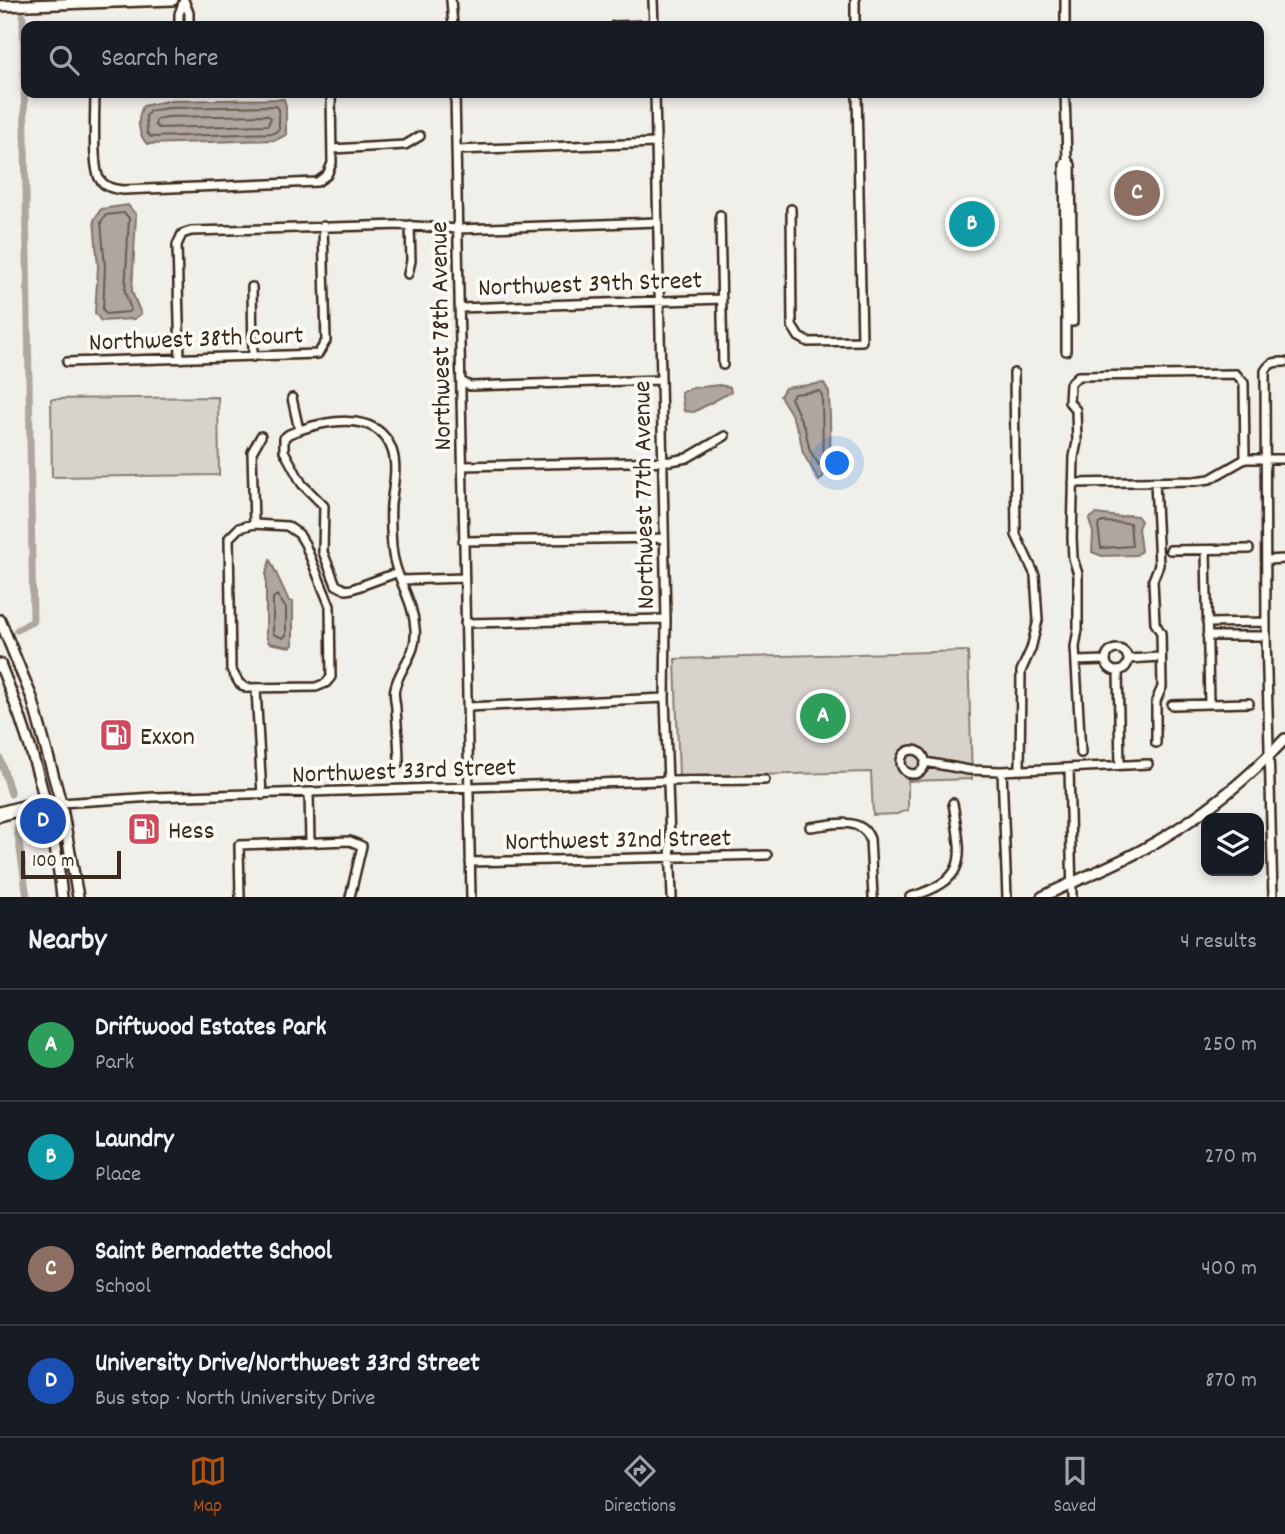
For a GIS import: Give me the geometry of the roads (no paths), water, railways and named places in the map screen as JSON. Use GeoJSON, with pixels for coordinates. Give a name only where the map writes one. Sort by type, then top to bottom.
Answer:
{"type":"FeatureCollection","features":[{"type":"Feature","properties":{"kind":"main road"},"geometry":{"type":"LineString","coordinates":[[0,6],[46,2],[173,0]]}},
{"type":"Feature","properties":{"kind":"main road"},"geometry":{"type":"LineString","coordinates":[[0,620],[32,698],[61,803],[78,897]]}},
{"type":"Feature","properties":{"kind":"main road"},"geometry":{"type":"LineString","coordinates":[[0,664],[17,706],[46,804],[61,897]]}},
{"type":"Feature","properties":{"kind":"main road"},"geometry":{"type":"LineString","coordinates":[[1042,897],[1138,852],[1176,830],[1235,787],[1285,739]]}},
{"type":"Feature","properties":{"kind":"street"},"geometry":{"type":"LineString","coordinates":[[180,21],[184,0]]}},
{"type":"Feature","properties":{"kind":"street"},"geometry":{"type":"LineString","coordinates":[[184,0],[189,21]]}},
{"type":"Feature","properties":{"kind":"street"},"geometry":{"type":"LineString","coordinates":[[451,0],[453,21]]}},
{"type":"Feature","properties":{"kind":"street"},"geometry":{"type":"LineString","coordinates":[[653,0],[654,21]]}},
{"type":"Feature","properties":{"kind":"street"},"geometry":{"type":"LineString","coordinates":[[855,0],[855,21]]}},
{"type":"Feature","properties":{"kind":"street"},"geometry":{"type":"LineString","coordinates":[[1065,0],[1065,21]]}},
{"type":"Feature","properties":{"kind":"street"},"geometry":{"type":"LineString","coordinates":[[95,98],[96,166],[99,177],[113,189],[123,190],[317,183],[325,178],[331,168],[331,98]]}},
{"type":"Feature","properties":{"kind":"street","name":"Northwest 78th Avenue"},"geometry":{"type":"LineString","coordinates":[[455,98],[471,897]]}},
{"type":"Feature","properties":{"kind":"street","name":"Northwest 77th Avenue"},"geometry":{"type":"LineString","coordinates":[[655,98],[666,619],[665,698],[672,897]]}},
{"type":"Feature","properties":{"kind":"street"},"geometry":{"type":"LineString","coordinates":[[791,209],[792,326],[799,337],[808,342],[862,341],[857,98]]}},
{"type":"Feature","properties":{"kind":"street"},"geometry":{"type":"LineString","coordinates":[[1065,98],[1067,159],[1071,165],[1072,176],[1073,301],[1073,322],[1066,322],[1066,351]]}},
{"type":"Feature","properties":{"kind":"street"},"geometry":{"type":"LineString","coordinates":[[332,149],[402,146],[420,136]]}},
{"type":"Feature","properties":{"kind":"street"},"geometry":{"type":"LineString","coordinates":[[456,150],[656,143]]}},
{"type":"Feature","properties":{"kind":"street"},"geometry":{"type":"LineString","coordinates":[[720,215],[723,365]]}},
{"type":"Feature","properties":{"kind":"street"},"geometry":{"type":"LineString","coordinates":[[180,359],[177,245],[182,234],[191,231],[410,225],[458,229],[658,222]]}},
{"type":"Feature","properties":{"kind":"street"},"geometry":{"type":"LineString","coordinates":[[408,274],[411,261],[410,225]]}},
{"type":"Feature","properties":{"kind":"street","name":"Northwest 38th Court"},"geometry":{"type":"LineString","coordinates":[[67,362],[318,354],[326,341],[323,226]]}},
{"type":"Feature","properties":{"kind":"street"},"geometry":{"type":"LineString","coordinates":[[252,286],[253,357]]}},
{"type":"Feature","properties":{"kind":"street","name":"Northwest 39th Street"},"geometry":{"type":"LineString","coordinates":[[460,308],[722,299]]}},
{"type":"Feature","properties":{"kind":"street"},"geometry":{"type":"LineString","coordinates":[[1273,897],[1266,636],[1265,370],[1269,365],[1285,362]]}},
{"type":"Feature","properties":{"kind":"street"},"geometry":{"type":"LineString","coordinates":[[1014,373],[1016,535],[1035,575],[1038,620],[1031,649],[1021,671],[1020,770]]}},
{"type":"Feature","properties":{"kind":"street"},"geometry":{"type":"LineString","coordinates":[[1081,753],[1076,661],[1078,574],[1073,558],[1072,538],[1074,457],[1077,442],[1076,410],[1069,402],[1070,384],[1078,376],[1236,374],[1244,383],[1245,459]]}},
{"type":"Feature","properties":{"kind":"street"},"geometry":{"type":"LineString","coordinates":[[461,381],[470,386],[661,380]]}},
{"type":"Feature","properties":{"kind":"street"},"geometry":{"type":"LineString","coordinates":[[292,398],[299,430]]}},
{"type":"Feature","properties":{"kind":"street"},"geometry":{"type":"LineString","coordinates":[[398,763],[394,688],[415,645],[416,630],[413,610],[399,576],[390,523],[394,464],[392,451],[385,438],[373,426],[356,421],[329,422],[299,430],[284,438],[284,451],[302,484],[324,506],[323,552],[336,585],[346,590],[399,576],[464,578]]}},
{"type":"Feature","properties":{"kind":"street"},"geometry":{"type":"LineString","coordinates":[[254,524],[252,452],[261,436]]}},
{"type":"Feature","properties":{"kind":"street"},"geometry":{"type":"LineString","coordinates":[[463,466],[662,461],[687,458],[725,436]]}},
{"type":"Feature","properties":{"kind":"street"},"geometry":{"type":"LineString","coordinates":[[1073,482],[1209,479],[1245,459],[1285,458]]}},
{"type":"Feature","properties":{"kind":"street"},"geometry":{"type":"LineString","coordinates":[[1155,482],[1159,565],[1153,580],[1155,623],[1161,633],[1162,687],[1156,701],[1156,743]]}},
{"type":"Feature","properties":{"kind":"street"},"geometry":{"type":"LineString","coordinates":[[254,524],[287,526],[299,534],[330,606],[331,677],[326,683],[316,687],[246,688],[239,683],[231,669],[229,538],[239,528],[254,524]]}},
{"type":"Feature","properties":{"kind":"street"},"geometry":{"type":"LineString","coordinates":[[463,541],[664,538]]}},
{"type":"Feature","properties":{"kind":"street"},"geometry":{"type":"LineString","coordinates":[[1170,550],[1249,549]]}},
{"type":"Feature","properties":{"kind":"street"},"geometry":{"type":"LineString","coordinates":[[1206,550],[1209,704]]}},
{"type":"Feature","properties":{"kind":"street"},"geometry":{"type":"LineString","coordinates":[[1266,560],[1285,559]]}},
{"type":"Feature","properties":{"kind":"street"},"geometry":{"type":"LineString","coordinates":[[465,623],[666,619]]}},
{"type":"Feature","properties":{"kind":"street"},"geometry":{"type":"LineString","coordinates":[[1207,623],[1266,622]]}},
{"type":"Feature","properties":{"kind":"street"},"geometry":{"type":"LineString","coordinates":[[1208,636],[1266,636]]}},
{"type":"Feature","properties":{"kind":"street"},"geometry":{"type":"LineString","coordinates":[[1116,648],[1125,651],[1129,659],[1126,667],[1118,671],[1110,668],[1106,660],[1109,652],[1116,648]]}},
{"type":"Feature","properties":{"kind":"street"},"geometry":{"type":"LineString","coordinates":[[1129,659],[1160,657]]}},
{"type":"Feature","properties":{"kind":"street"},"geometry":{"type":"LineString","coordinates":[[1076,661],[1106,660]]}},
{"type":"Feature","properties":{"kind":"street"},"geometry":{"type":"LineString","coordinates":[[1118,671],[1120,765]]}},
{"type":"Feature","properties":{"kind":"street"},"geometry":{"type":"LineString","coordinates":[[256,689],[262,794]]}},
{"type":"Feature","properties":{"kind":"street"},"geometry":{"type":"LineString","coordinates":[[467,707],[665,698]]}},
{"type":"Feature","properties":{"kind":"street"},"geometry":{"type":"LineString","coordinates":[[1172,705],[1249,703]]}},
{"type":"Feature","properties":{"kind":"street"},"geometry":{"type":"LineString","coordinates":[[925,762],[969,770],[1002,771],[1148,764]]}},
{"type":"Feature","properties":{"kind":"street"},"geometry":{"type":"LineString","coordinates":[[1069,768],[1072,897]]}},
{"type":"Feature","properties":{"kind":"street"},"geometry":{"type":"LineString","coordinates":[[1002,771],[1007,897]]}},
{"type":"Feature","properties":{"kind":"street","name":"Northwest 33rd Street"},"geometry":{"type":"LineString","coordinates":[[46,804],[469,787],[765,780]]}},
{"type":"Feature","properties":{"kind":"street"},"geometry":{"type":"LineString","coordinates":[[309,793],[310,842]]}},
{"type":"Feature","properties":{"kind":"street"},"geometry":{"type":"LineString","coordinates":[[0,811],[30,803],[46,804]]}},
{"type":"Feature","properties":{"kind":"street"},"geometry":{"type":"LineString","coordinates":[[910,897],[945,883],[956,872],[961,851],[953,803]]}},
{"type":"Feature","properties":{"kind":"street"},"geometry":{"type":"LineString","coordinates":[[0,817],[46,804]]}},
{"type":"Feature","properties":{"kind":"street"},"geometry":{"type":"LineString","coordinates":[[810,827],[856,823],[867,830],[870,839],[873,897]]}},
{"type":"Feature","properties":{"kind":"street"},"geometry":{"type":"LineString","coordinates":[[240,897],[239,845],[350,841],[362,846],[350,897]]}},
{"type":"Feature","properties":{"kind":"street","name":"Northwest 32nd Street"},"geometry":{"type":"LineString","coordinates":[[470,862],[767,855]]}},
{"type":"Feature","properties":{"kind":"water"},"geometry":{"type":"Polygon","coordinates":[[[284,99],[286,135],[276,140],[147,144],[140,130],[139,120],[143,106],[167,101],[284,99]]]}},
{"type":"Feature","properties":{"kind":"water"},"geometry":{"type":"Polygon","coordinates":[[[128,205],[136,215],[132,292],[141,314],[134,319],[101,321],[95,313],[98,267],[94,220],[101,209],[128,205]]]}},
{"type":"Feature","properties":{"kind":"water"},"geometry":{"type":"Polygon","coordinates":[[[824,383],[829,392],[830,453],[828,465],[819,481],[803,453],[799,432],[780,396],[785,388],[824,383]]]}},
{"type":"Feature","properties":{"kind":"water"},"geometry":{"type":"Polygon","coordinates":[[[719,385],[730,387],[731,392],[694,412],[684,411],[681,392],[719,385]]]}},
{"type":"Feature","properties":{"kind":"water"},"geometry":{"type":"Polygon","coordinates":[[[1096,514],[1137,516],[1141,521],[1138,528],[1141,551],[1136,555],[1102,556],[1092,552],[1093,533],[1089,519],[1096,514]]]}},
{"type":"Feature","properties":{"kind":"water"},"geometry":{"type":"Polygon","coordinates":[[[270,560],[289,601],[293,602],[293,645],[290,647],[269,643],[266,636],[266,574],[270,560]]]}},
{"type":"Feature","properties":{"kind":"waterway"},"geometry":{"type":"LineString","coordinates":[[23,16],[23,21]]}},
{"type":"Feature","properties":{"kind":"waterway"},"geometry":{"type":"LineString","coordinates":[[17,630],[33,621],[24,98]]}},
{"type":"Feature","properties":{"kind":"waterway"},"geometry":{"type":"LineString","coordinates":[[0,758],[11,794]]}},
{"type":"Feature","properties":{"kind":"waterway"},"geometry":{"type":"LineString","coordinates":[[17,828],[27,897]]}},
{"type":"Feature","properties":{"kind":"place","name":"Saint Bernadette School"},"geometry":{"type":"Point","coordinates":[1137,193]}},
{"type":"Feature","properties":{"kind":"place","name":"Laundry"},"geometry":{"type":"Point","coordinates":[972,224]}},
{"type":"Feature","properties":{"kind":"place","name":"Driftwood Estates Park"},"geometry":{"type":"Point","coordinates":[823,716]}},
{"type":"Feature","properties":{"kind":"place","name":"Exxon"},"geometry":{"type":"Point","coordinates":[116,735]}},
{"type":"Feature","properties":{"kind":"place","name":"University Drive/Northwest 33rd Street"},"geometry":{"type":"Point","coordinates":[43,821]}},
{"type":"Feature","properties":{"kind":"place","name":"Hess"},"geometry":{"type":"Point","coordinates":[144,829]}}]}
